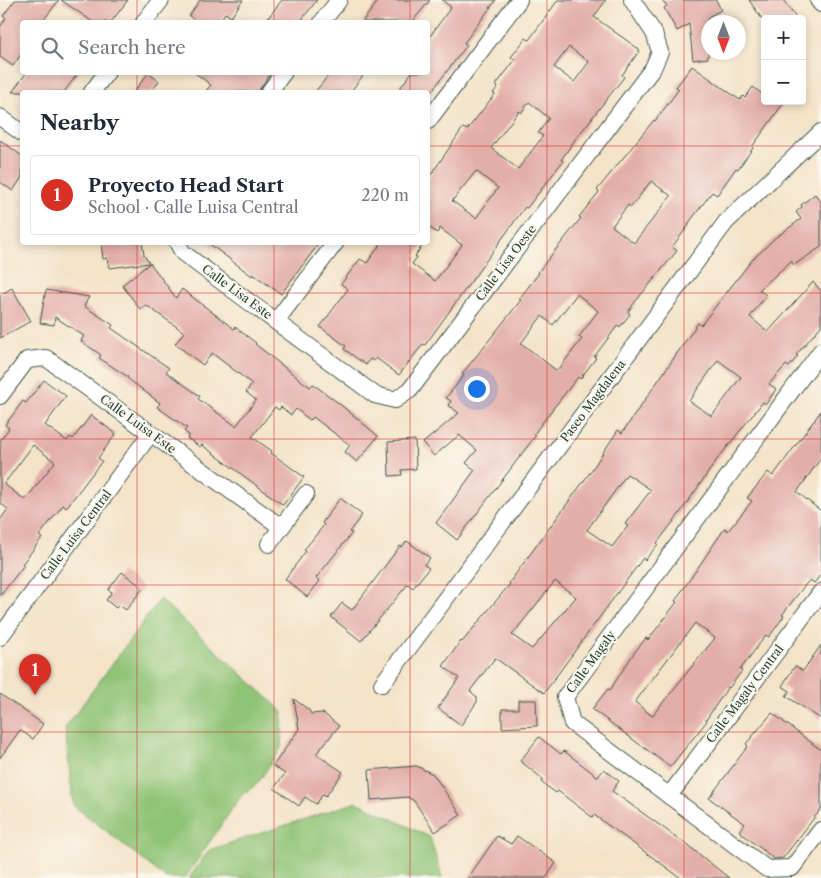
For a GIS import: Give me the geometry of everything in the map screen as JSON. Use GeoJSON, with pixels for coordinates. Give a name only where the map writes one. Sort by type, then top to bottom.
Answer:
{"type":"FeatureCollection","features":[{"type":"Feature","properties":{"kind":"street"},"geometry":{"type":"LineString","coordinates":[[146,20],[161,0]]}},
{"type":"Feature","properties":{"kind":"street"},"geometry":{"type":"LineString","coordinates":[[324,20],[339,0]]}},
{"type":"Feature","properties":{"kind":"street"},"geometry":{"type":"LineString","coordinates":[[430,118],[519,0]]}},
{"type":"Feature","properties":{"kind":"street","name":"Calle Lisa Oeste"},"geometry":{"type":"LineString","coordinates":[[276,321],[375,395],[395,400],[410,390],[653,68],[660,52],[654,32],[632,0]]}},
{"type":"Feature","properties":{"kind":"street"},"geometry":{"type":"LineString","coordinates":[[818,0],[821,4]]}},
{"type":"Feature","properties":{"kind":"street"},"geometry":{"type":"LineString","coordinates":[[94,90],[105,75]]}},
{"type":"Feature","properties":{"kind":"street"},"geometry":{"type":"LineString","coordinates":[[270,90],[282,75]]}},
{"type":"Feature","properties":{"kind":"street"},"geometry":{"type":"LineString","coordinates":[[0,117],[20,132]]}},
{"type":"Feature","properties":{"kind":"street","name":"Paseo Magdalena"},"geometry":{"type":"LineString","coordinates":[[382,684],[726,222],[821,132]]}},
{"type":"Feature","properties":{"kind":"street","name":"Calle Lisa Este"},"geometry":{"type":"LineString","coordinates":[[179,245],[183,253],[276,321]]}},
{"type":"Feature","properties":{"kind":"street"},"geometry":{"type":"LineString","coordinates":[[276,321],[334,245]]}},
{"type":"Feature","properties":{"kind":"street","name":"Calle Magaly"},"geometry":{"type":"LineString","coordinates":[[821,351],[565,697],[572,724],[767,868],[792,868],[821,830]]}},
{"type":"Feature","properties":{"kind":"street","name":"Calle Luisa Este"},"geometry":{"type":"LineString","coordinates":[[0,396],[27,360],[46,358],[281,527]]}},
{"type":"Feature","properties":{"kind":"street","name":"Calle Luisa Central"},"geometry":{"type":"LineString","coordinates":[[0,637],[151,433]]}},
{"type":"Feature","properties":{"kind":"street"},"geometry":{"type":"LineString","coordinates":[[269,544],[306,494]]}},
{"type":"Feature","properties":{"kind":"street","name":"Calle Magaly Central"},"geometry":{"type":"LineString","coordinates":[[669,796],[821,592]]}},
{"type":"Feature","properties":{"kind":"green space"},"geometry":{"type":"Polygon","coordinates":[[[160,599],[283,712],[281,748],[258,783],[241,796],[185,878],[166,878],[73,805],[65,728],[160,599]]]}},
{"type":"Feature","properties":{"kind":"green space"},"geometry":{"type":"Polygon","coordinates":[[[357,802],[430,837],[442,878],[189,878],[209,850],[357,802]]]}},
{"type":"Feature","properties":{"kind":"building"},"geometry":{"type":"Polygon","coordinates":[[[15,0],[59,0],[44,20],[20,20],[20,56],[13,66],[0,57],[0,27],[6,18],[3,16],[15,0]]]}},
{"type":"Feature","properties":{"kind":"building"},"geometry":{"type":"Polygon","coordinates":[[[61,0],[128,0],[113,20],[90,20],[61,0]]]}},
{"type":"Feature","properties":{"kind":"building"},"geometry":{"type":"Polygon","coordinates":[[[200,0],[243,0],[231,17],[225,13],[220,20],[194,20],[189,16],[200,0]]]}},
{"type":"Feature","properties":{"kind":"building"},"geometry":{"type":"Polygon","coordinates":[[[282,0],[317,0],[302,20],[267,20],[282,0]]]}},
{"type":"Feature","properties":{"kind":"building"},"geometry":{"type":"Polygon","coordinates":[[[379,0],[430,0],[414,20],[364,20],[379,0]]]}},
{"type":"Feature","properties":{"kind":"building"},"geometry":{"type":"Polygon","coordinates":[[[442,0],[496,0],[464,43],[467,45],[431,92],[430,90],[398,90],[410,75],[430,75],[430,36],[451,7],[442,0]]]}},
{"type":"Feature","properties":{"kind":"building"},"geometry":{"type":"Polygon","coordinates":[[[558,0],[606,0],[594,17],[640,50],[622,75],[624,77],[574,141],[561,160],[563,161],[527,208],[525,207],[425,345],[423,344],[399,375],[376,358],[374,361],[370,359],[366,365],[344,349],[346,346],[320,327],[348,289],[341,284],[360,259],[367,263],[380,245],[423,245],[412,264],[435,281],[462,245],[440,228],[437,233],[430,228],[430,176],[463,128],[467,130],[495,94],[493,93],[498,87],[496,85],[515,60],[511,57],[526,38],[529,40],[558,0]],[[569,47],[554,67],[574,82],[589,62],[569,47]],[[529,102],[521,113],[519,111],[491,148],[518,169],[543,136],[538,133],[549,118],[529,102]],[[476,171],[452,201],[476,218],[498,188],[476,171]]]}},
{"type":"Feature","properties":{"kind":"building"},"geometry":{"type":"Polygon","coordinates":[[[662,0],[716,0],[721,10],[712,15],[701,15],[701,59],[693,60],[689,24],[677,31],[664,8],[667,6],[662,0]]]}},
{"type":"Feature","properties":{"kind":"building"},"geometry":{"type":"Polygon","coordinates":[[[749,0],[783,0],[794,15],[761,15],[761,18],[749,0]]]}},
{"type":"Feature","properties":{"kind":"building"},"geometry":{"type":"Polygon","coordinates":[[[692,66],[740,100],[743,96],[745,98],[753,87],[761,93],[761,105],[782,105],[738,169],[736,168],[717,195],[712,192],[688,224],[672,247],[677,251],[635,302],[628,312],[630,314],[620,327],[618,325],[580,379],[578,377],[551,411],[534,434],[536,435],[457,540],[436,523],[475,470],[466,463],[477,450],[459,435],[434,456],[423,443],[459,413],[448,405],[451,401],[446,398],[464,375],[462,374],[521,300],[519,299],[538,272],[599,192],[597,190],[655,121],[679,89],[676,87],[692,66]],[[651,181],[631,207],[628,205],[612,226],[634,243],[671,196],[651,181]],[[577,294],[553,325],[542,316],[521,343],[557,371],[582,339],[579,337],[598,311],[577,294]]]}},
{"type":"Feature","properties":{"kind":"building"},"geometry":{"type":"Polygon","coordinates":[[[25,75],[77,75],[66,90],[20,90],[20,92],[12,92],[25,75]]]}},
{"type":"Feature","properties":{"kind":"building"},"geometry":{"type":"Polygon","coordinates":[[[147,75],[151,75],[159,81],[152,90],[135,90],[147,75]]]}},
{"type":"Feature","properties":{"kind":"building"},"geometry":{"type":"Polygon","coordinates":[[[198,75],[269,75],[259,90],[207,90],[211,85],[198,75]]]}},
{"type":"Feature","properties":{"kind":"building"},"geometry":{"type":"Polygon","coordinates":[[[329,75],[364,75],[352,90],[317,90],[329,75]]]}},
{"type":"Feature","properties":{"kind":"building"},"geometry":{"type":"Polygon","coordinates":[[[0,140],[20,155],[20,180],[13,191],[0,182],[0,140]]]}},
{"type":"Feature","properties":{"kind":"building"},"geometry":{"type":"Polygon","coordinates":[[[815,194],[821,202],[821,247],[794,265],[791,261],[759,290],[766,295],[750,317],[768,332],[813,282],[821,291],[821,326],[796,355],[798,356],[789,367],[786,365],[769,384],[776,389],[766,404],[763,402],[716,461],[658,544],[645,560],[643,558],[544,693],[495,658],[470,691],[477,697],[477,702],[461,725],[438,708],[459,678],[443,666],[461,641],[510,584],[589,474],[618,430],[622,433],[698,323],[701,325],[752,260],[775,238],[801,219],[796,212],[802,207],[801,205],[815,194]],[[718,360],[689,401],[712,416],[741,377],[718,360]],[[627,474],[587,530],[612,547],[628,526],[625,524],[651,490],[627,474]],[[555,581],[512,635],[532,649],[576,597],[555,581]]]}},
{"type":"Feature","properties":{"kind":"building"},"geometry":{"type":"Polygon","coordinates":[[[101,245],[142,245],[144,255],[149,263],[109,268],[107,258],[103,259],[101,245]]]}},
{"type":"Feature","properties":{"kind":"building"},"geometry":{"type":"Polygon","coordinates":[[[211,245],[318,245],[281,294],[253,274],[252,276],[211,245]]]}},
{"type":"Feature","properties":{"kind":"building"},"geometry":{"type":"Polygon","coordinates":[[[150,263],[176,298],[182,289],[234,329],[235,327],[256,343],[303,382],[310,387],[313,384],[341,405],[378,436],[357,462],[345,452],[350,445],[313,417],[310,420],[296,409],[291,415],[281,407],[279,410],[275,407],[252,437],[304,477],[283,505],[202,445],[200,447],[187,438],[189,435],[184,431],[187,428],[157,407],[160,403],[128,377],[99,358],[101,355],[81,341],[84,336],[55,317],[54,325],[40,323],[46,290],[89,297],[84,306],[113,325],[111,328],[169,368],[166,372],[200,396],[198,399],[236,426],[256,400],[246,392],[252,384],[212,353],[203,365],[175,344],[184,332],[146,305],[140,309],[122,285],[150,263]]]}},
{"type":"Feature","properties":{"kind":"building"},"geometry":{"type":"Polygon","coordinates":[[[12,288],[31,321],[0,338],[0,295],[12,288]]]}},
{"type":"Feature","properties":{"kind":"building"},"geometry":{"type":"Polygon","coordinates":[[[44,380],[66,396],[45,425],[67,441],[70,437],[73,439],[91,415],[116,434],[98,458],[102,461],[66,508],[63,505],[39,536],[42,538],[0,596],[0,520],[8,509],[0,503],[0,441],[9,428],[5,425],[23,401],[26,403],[44,380]],[[33,445],[4,484],[25,500],[55,462],[33,445]]]}},
{"type":"Feature","properties":{"kind":"building"},"geometry":{"type":"Polygon","coordinates":[[[821,411],[821,458],[797,492],[821,511],[821,574],[814,583],[810,580],[805,585],[782,615],[784,616],[769,637],[766,635],[740,670],[742,671],[728,687],[707,721],[670,767],[592,709],[608,689],[610,690],[634,653],[646,638],[648,640],[677,602],[675,601],[725,528],[728,531],[752,501],[747,498],[768,472],[773,476],[821,411]],[[695,623],[635,702],[652,716],[715,638],[695,623]]]}},
{"type":"Feature","properties":{"kind":"building"},"geometry":{"type":"Polygon","coordinates":[[[415,440],[416,469],[401,470],[402,475],[389,476],[388,442],[415,440]]]}},
{"type":"Feature","properties":{"kind":"building"},"geometry":{"type":"Polygon","coordinates":[[[340,498],[362,515],[349,532],[352,533],[316,578],[320,581],[307,597],[285,579],[306,551],[304,550],[324,525],[322,523],[340,498]]]}},
{"type":"Feature","properties":{"kind":"building"},"geometry":{"type":"Polygon","coordinates":[[[407,541],[430,558],[424,565],[429,568],[413,588],[408,584],[361,641],[331,617],[342,603],[352,610],[400,546],[402,547],[407,541]]]}},
{"type":"Feature","properties":{"kind":"building"},"geometry":{"type":"Polygon","coordinates":[[[122,572],[143,588],[126,610],[119,605],[116,608],[106,600],[112,592],[108,590],[122,572]]]}},
{"type":"Feature","properties":{"kind":"building"},"geometry":{"type":"Polygon","coordinates":[[[821,645],[821,719],[786,696],[790,691],[782,686],[795,666],[803,671],[821,645]]]}},
{"type":"Feature","properties":{"kind":"building"},"geometry":{"type":"Polygon","coordinates":[[[0,694],[43,724],[33,739],[20,730],[0,758],[0,694]]]}},
{"type":"Feature","properties":{"kind":"building"},"geometry":{"type":"Polygon","coordinates":[[[294,699],[309,710],[311,714],[323,713],[339,726],[316,754],[343,772],[326,796],[323,794],[316,804],[305,797],[299,806],[274,788],[285,774],[273,766],[299,729],[294,699]]]}},
{"type":"Feature","properties":{"kind":"building"},"geometry":{"type":"Polygon","coordinates":[[[518,700],[536,700],[537,726],[502,728],[502,709],[518,709],[518,700]]]}},
{"type":"Feature","properties":{"kind":"building"},"geometry":{"type":"Polygon","coordinates":[[[772,713],[821,750],[821,809],[783,858],[774,859],[739,831],[745,824],[709,798],[748,746],[746,744],[772,713]]]}},
{"type":"Feature","properties":{"kind":"building"},"geometry":{"type":"Polygon","coordinates":[[[539,737],[561,754],[564,751],[598,777],[604,769],[619,781],[612,791],[690,847],[729,878],[681,878],[594,815],[592,817],[558,791],[556,793],[541,782],[543,779],[520,761],[539,737]]]}},
{"type":"Feature","properties":{"kind":"building"},"geometry":{"type":"Polygon","coordinates":[[[416,766],[433,774],[461,815],[435,832],[414,801],[408,797],[371,800],[369,770],[416,766]]]}},
{"type":"Feature","properties":{"kind":"building"},"geometry":{"type":"Polygon","coordinates":[[[497,836],[511,844],[517,836],[556,863],[546,878],[468,878],[497,836]]]}},
{"type":"Feature","properties":{"kind":"place","name":"Proyecto Head Start"},"geometry":{"type":"Point","coordinates":[35,695]}}]}
